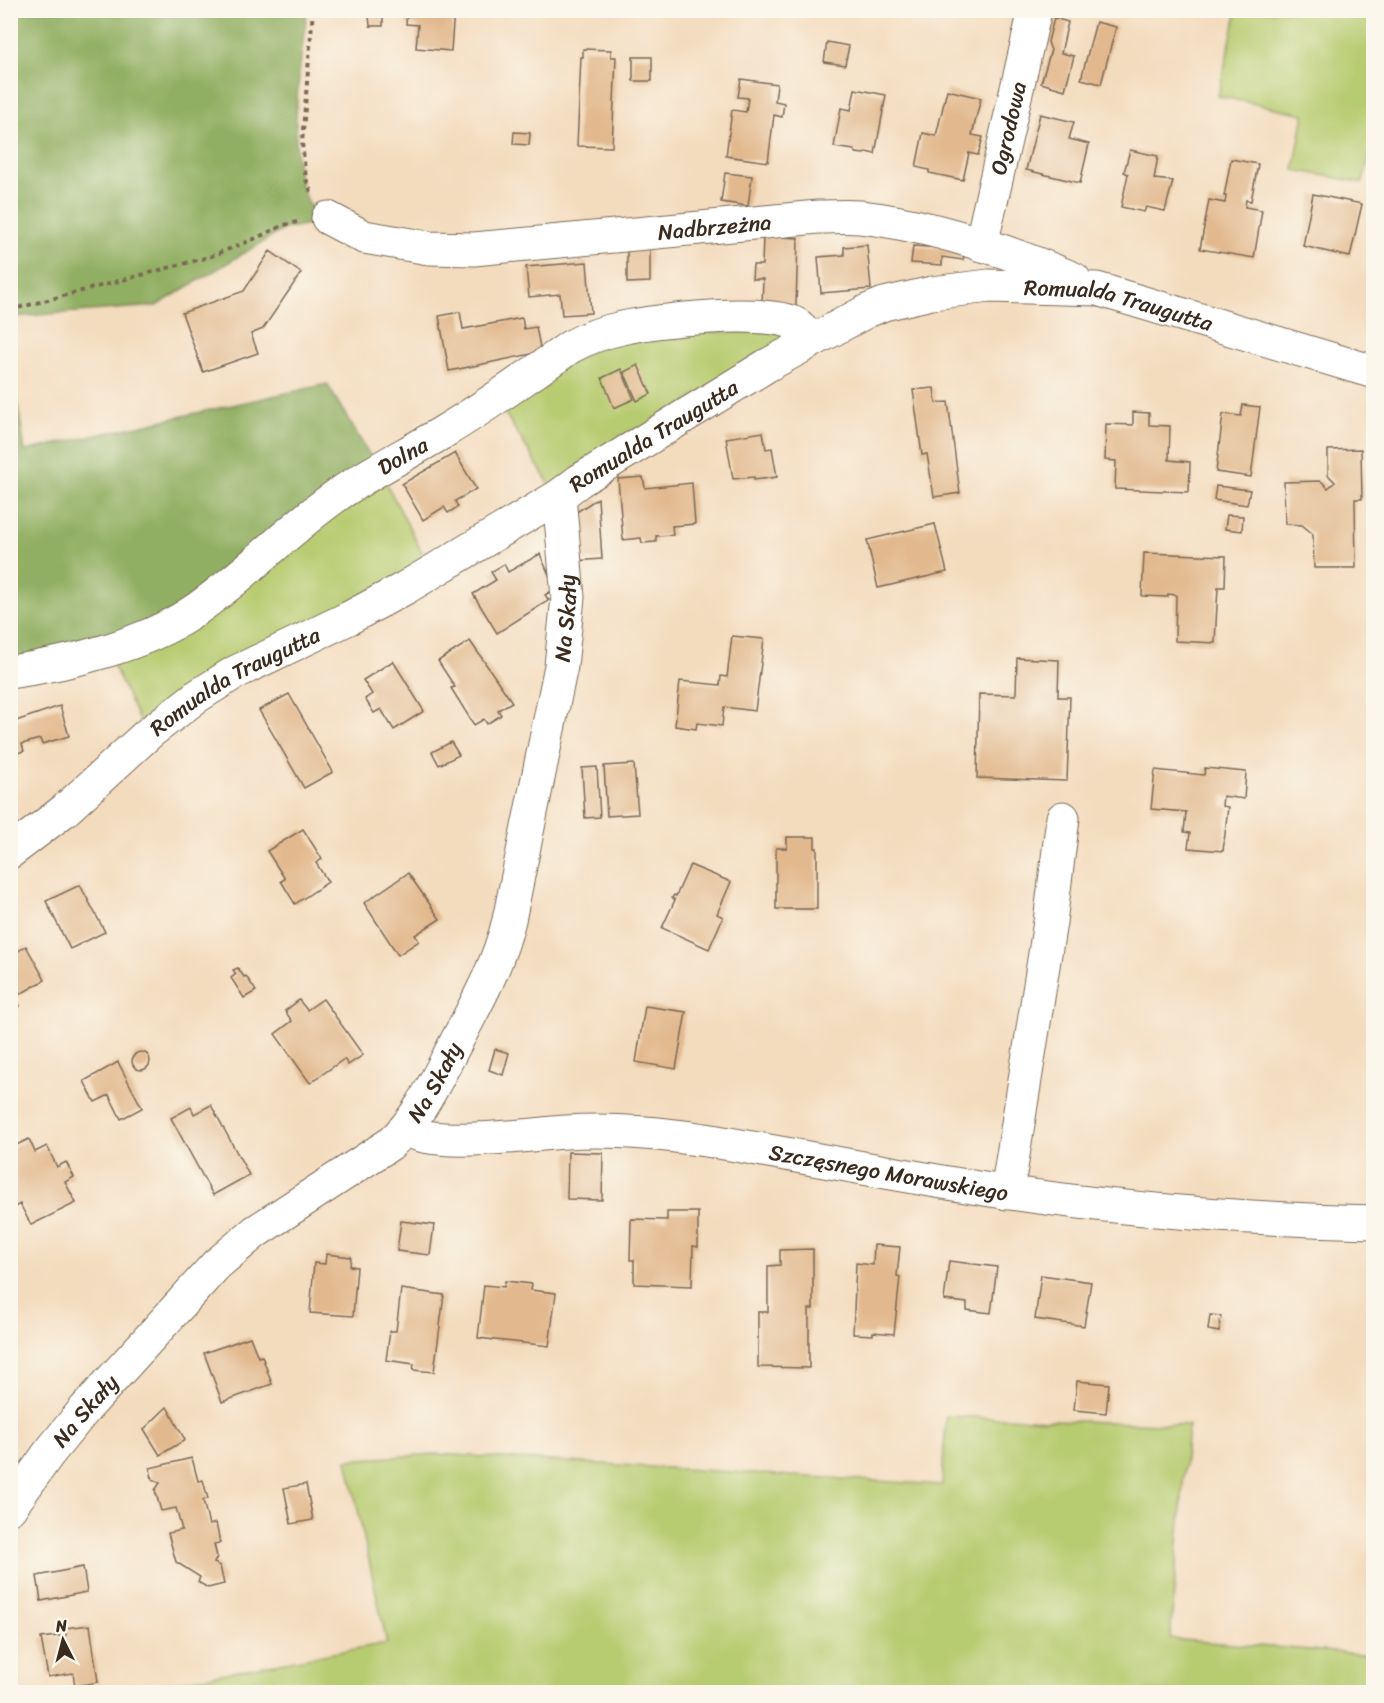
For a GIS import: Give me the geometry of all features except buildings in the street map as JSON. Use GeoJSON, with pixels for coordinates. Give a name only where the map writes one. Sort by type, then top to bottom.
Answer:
{"type":"FeatureCollection","features":[{"type":"Feature","properties":{"kind":"street","name":"Ogrodowa"},"geometry":{"type":"LineString","coordinates":[[981,245],[1035,10]]}},
{"type":"Feature","properties":{"kind":"street","name":"Nadbrzeżna"},"geometry":{"type":"LineString","coordinates":[[328,218],[364,237],[429,248],[474,249],[818,217],[857,217],[922,228],[981,245],[1097,289]]}},
{"type":"Feature","properties":{"kind":"street","name":"Romualda Traugutta"},"geometry":{"type":"LineString","coordinates":[[10,852],[65,810],[148,735],[196,697],[234,673],[349,618],[405,588],[559,496],[579,481],[766,366],[876,307],[932,293],[989,286],[1097,289],[1374,372]]}},
{"type":"Feature","properties":{"kind":"street","name":"Dolna"},"geometry":{"type":"LineString","coordinates":[[10,672],[108,650],[150,634],[189,614],[338,494],[446,431],[570,347],[586,339],[622,328],[663,322],[744,316],[771,317],[797,325],[805,331],[811,341]]}},
{"type":"Feature","properties":{"kind":"street","name":"Na Skały"},"geometry":{"type":"LineString","coordinates":[[10,1508],[49,1453],[85,1409],[216,1265],[255,1232],[390,1144],[406,1129],[434,1084],[479,999],[504,942],[561,666],[567,597],[559,496]]}},
{"type":"Feature","properties":{"kind":"street"},"geometry":{"type":"LineString","coordinates":[[1007,1193],[1050,922],[1063,818]]}},
{"type":"Feature","properties":{"kind":"street","name":"Szczęsnego Morawskiego"},"geometry":{"type":"LineString","coordinates":[[406,1129],[412,1134],[442,1138],[567,1132],[645,1133],[729,1144],[1007,1193],[1191,1214],[1374,1222]]}},
{"type":"Feature","properties":{"kind":"path"},"geometry":{"type":"LineString","coordinates":[[313,10],[304,108],[303,161],[306,179],[315,200],[328,218]]}},
{"type":"Feature","properties":{"kind":"path"},"geometry":{"type":"LineString","coordinates":[[10,310],[209,257],[284,225],[308,219],[328,218]]}},
{"type":"Feature","properties":{"kind":"green space"},"geometry":{"type":"Polygon","coordinates":[[[11,11],[307,11],[296,110],[297,163],[301,185],[309,203],[339,233],[314,223],[284,229],[156,306],[11,317],[11,11]]]}},
{"type":"Feature","properties":{"kind":"green space"},"geometry":{"type":"Polygon","coordinates":[[[1237,11],[1373,11],[1373,139],[1363,183],[1294,170],[1304,114],[1218,96],[1237,11]]]}},
{"type":"Feature","properties":{"kind":"green space"},"geometry":{"type":"Polygon","coordinates":[[[795,331],[553,490],[499,404],[623,333],[795,331]]]}},
{"type":"Feature","properties":{"kind":"green space"},"geometry":{"type":"Polygon","coordinates":[[[10,353],[25,451],[327,384],[375,464],[148,628],[11,662],[10,353]]]}},
{"type":"Feature","properties":{"kind":"green space"},"geometry":{"type":"Polygon","coordinates":[[[383,477],[429,566],[143,729],[110,658],[383,477]]]}},
{"type":"Feature","properties":{"kind":"green space"},"geometry":{"type":"Polygon","coordinates":[[[946,1416],[1188,1425],[1170,1639],[1373,1655],[1373,1692],[124,1692],[387,1643],[347,1460],[437,1454],[942,1485],[946,1416]]]}}]}
